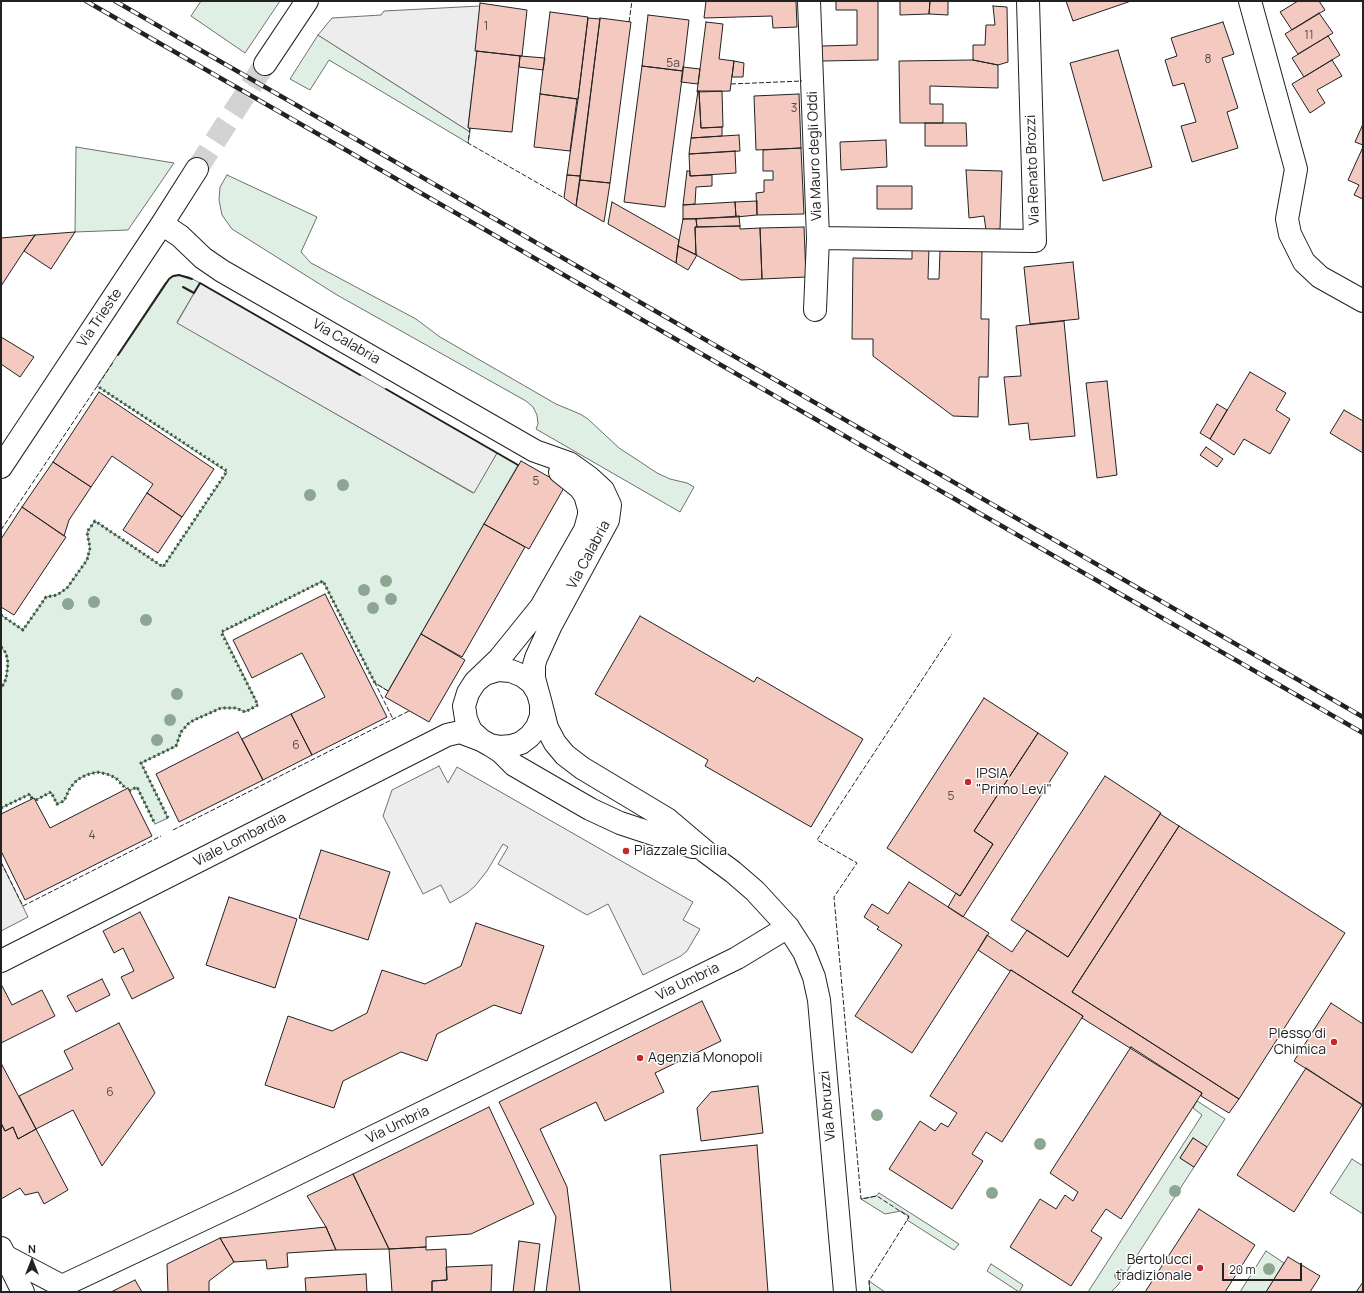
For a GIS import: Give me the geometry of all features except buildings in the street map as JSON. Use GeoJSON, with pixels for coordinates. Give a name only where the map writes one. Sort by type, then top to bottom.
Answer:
{"type":"FeatureCollection","features":[{"type":"Feature","properties":{"kind":"street"},"geometry":{"type":"LineString","coordinates":[[265,64],[307,1]]}},
{"type":"Feature","properties":{"kind":"street","name":"Via Mauro degli Oddi"},"geometry":{"type":"LineString","coordinates":[[809,1],[818,238],[815,310]]}},
{"type":"Feature","properties":{"kind":"street","name":"Via Renato Brozzi"},"geometry":{"type":"LineString","coordinates":[[818,238],[1035,241],[1028,1]]}},
{"type":"Feature","properties":{"kind":"street"},"geometry":{"type":"LineString","coordinates":[[1250,1],[1296,169],[1287,219],[1290,234],[1304,262],[1320,277],[1363,301]]}},
{"type":"Feature","properties":{"kind":"street","name":"Via Trieste"},"geometry":{"type":"LineString","coordinates":[[1,467],[197,169]]}},
{"type":"Feature","properties":{"kind":"street","name":"Via Calabria"},"geometry":{"type":"LineString","coordinates":[[162,224],[180,236],[203,258],[222,270],[535,451],[580,488],[588,502],[589,509],[588,522],[585,530],[541,607],[499,659],[475,682]]}},
{"type":"Feature","properties":{"kind":"street","name":"Via Calabria"},"geometry":{"type":"LineString","coordinates":[[535,451],[569,463],[582,471],[603,490],[610,505],[608,520],[551,625],[536,658],[534,665],[534,678],[540,698]]}},
{"type":"Feature","properties":{"kind":"street"},"geometry":{"type":"LineString","coordinates":[[714,857],[684,843],[620,823],[590,809],[514,765],[501,752],[471,731],[466,719],[464,706],[468,693],[475,682],[485,674],[498,670],[511,671],[523,676],[532,683],[540,698],[544,721],[550,735],[560,750],[571,760],[667,819],[706,852],[714,857],[755,891],[788,927]]}},
{"type":"Feature","properties":{"kind":"street","name":"Viale Lombardia"},"geometry":{"type":"LineString","coordinates":[[1,961],[447,735],[460,732],[500,747],[521,743],[530,736],[537,727],[541,716],[540,698]]}},
{"type":"Feature","properties":{"kind":"street","name":"Via Umbria"},"geometry":{"type":"LineString","coordinates":[[3,1252],[62,1286],[242,1201],[723,965],[788,927]]}},
{"type":"Feature","properties":{"kind":"street","name":"Via Abruzzi"},"geometry":{"type":"LineString","coordinates":[[788,927],[797,940],[810,965],[817,988],[845,1292]]}},
{"type":"Feature","properties":{"kind":"street"},"geometry":{"type":"LineString","coordinates":[[3,1252],[23,1292]]}},
{"type":"Feature","properties":{"kind":"green space"},"geometry":{"type":"Polygon","coordinates":[[[201,1],[280,1],[245,53],[191,16],[201,1]]]}},
{"type":"Feature","properties":{"kind":"green space"},"geometry":{"type":"Polygon","coordinates":[[[318,35],[470,132],[468,143],[329,60],[310,90],[290,79],[318,35]]]}},
{"type":"Feature","properties":{"kind":"green space"},"geometry":{"type":"Polygon","coordinates":[[[76,147],[174,163],[128,230],[75,232],[76,147]]]}},
{"type":"Feature","properties":{"kind":"green space"},"geometry":{"type":"Polygon","coordinates":[[[227,175],[317,217],[301,252],[311,263],[416,319],[440,337],[556,404],[580,414],[588,419],[619,448],[657,473],[670,479],[687,483],[694,487],[680,512],[536,429],[538,424],[537,415],[533,407],[526,401],[337,295],[232,229],[222,215],[219,200],[220,187],[227,175]]]}},
{"type":"Feature","properties":{"kind":"green space"},"geometry":{"type":"Polygon","coordinates":[[[179,275],[189,277],[200,283],[177,322],[473,493],[497,453],[518,465],[388,691],[375,683],[323,581],[222,632],[258,705],[245,712],[236,708],[221,708],[194,720],[181,732],[176,746],[141,763],[168,818],[155,824],[137,787],[129,791],[116,778],[97,772],[86,775],[77,780],[70,788],[64,801],[57,804],[51,792],[36,800],[34,798],[32,799],[30,794],[1,808],[1,689],[6,679],[8,663],[6,653],[1,647],[1,615],[23,630],[46,597],[57,595],[67,588],[87,560],[90,548],[87,532],[95,521],[163,567],[227,472],[97,386],[165,283],[171,277],[179,275]]]}},
{"type":"Feature","properties":{"kind":"green space"},"geometry":{"type":"Polygon","coordinates":[[[1197,1101],[1225,1119],[1207,1147],[1193,1138],[1180,1158],[1194,1167],[1118,1285],[1111,1292],[1088,1292],[1202,1115],[1193,1108],[1197,1101]]]}},
{"type":"Feature","properties":{"kind":"green space"},"geometry":{"type":"Polygon","coordinates":[[[1352,1159],[1363,1166],[1363,1214],[1330,1193],[1352,1159]]]}},
{"type":"Feature","properties":{"kind":"green space"},"geometry":{"type":"Polygon","coordinates":[[[879,1193],[959,1244],[954,1250],[907,1220],[909,1216],[901,1211],[885,1214],[861,1199],[876,1196],[879,1193]]]}},
{"type":"Feature","properties":{"kind":"green space"},"geometry":{"type":"Polygon","coordinates":[[[1266,1251],[1284,1263],[1266,1292],[1240,1292],[1266,1251]]]}},
{"type":"Feature","properties":{"kind":"green space"},"geometry":{"type":"Polygon","coordinates":[[[991,1264],[1023,1285],[1019,1292],[987,1271],[991,1264]]]}},
{"type":"Feature","properties":{"kind":"green space"},"geometry":{"type":"Polygon","coordinates":[[[869,1281],[885,1292],[870,1292],[869,1281]]]}},
{"type":"Feature","properties":{"kind":"shaded area"},"geometry":{"type":"Polygon","coordinates":[[[480,6],[477,51],[468,127],[470,128],[470,132],[318,35],[332,18],[381,15],[384,11],[480,6]]]}},
{"type":"Feature","properties":{"kind":"shaded area"},"geometry":{"type":"Polygon","coordinates":[[[200,283],[497,453],[474,493],[177,323],[200,283]]]}},
{"type":"Feature","properties":{"kind":"shaded area"},"geometry":{"type":"Polygon","coordinates":[[[439,766],[448,783],[457,767],[693,902],[683,920],[700,929],[687,951],[681,956],[643,975],[608,904],[587,915],[498,864],[508,847],[503,844],[487,871],[475,886],[467,893],[450,903],[441,885],[423,894],[383,816],[392,790],[439,766]]]}},
{"type":"Feature","properties":{"kind":"shaded area"},"geometry":{"type":"Polygon","coordinates":[[[1,862],[28,917],[1,931],[1,862]]]}},
{"type":"Feature","properties":{"kind":"tunnel"},"geometry":{"type":"LineString","coordinates":[[197,169],[265,64]]}},
{"type":"Feature","properties":{"kind":"railway"},"geometry":{"type":"LineString","coordinates":[[86,1],[1363,733]]}},
{"type":"Feature","properties":{"kind":"railway"},"geometry":{"type":"LineString","coordinates":[[115,1],[1363,717]]}},
{"type":"Feature","properties":{"kind":"hedge"},"geometry":{"type":"LineString","coordinates":[[1,615],[23,630],[46,597],[57,595],[67,588],[87,560],[90,548],[87,532],[95,521],[163,567],[227,471],[97,386]]}},
{"type":"Feature","properties":{"kind":"hedge"},"geometry":{"type":"LineString","coordinates":[[168,818],[141,763],[176,746],[181,732],[194,720],[221,708],[236,708],[245,712],[258,705],[221,632],[323,581],[375,683]]}},
{"type":"Feature","properties":{"kind":"hedge"},"geometry":{"type":"LineString","coordinates":[[1,647],[6,653],[8,663],[6,679],[1,689]]}},
{"type":"Feature","properties":{"kind":"hedge"},"geometry":{"type":"LineString","coordinates":[[36,800],[51,792],[57,804],[64,801],[70,788],[77,780],[86,775],[97,772],[116,778],[126,789]]}},
{"type":"Feature","properties":{"kind":"hedge"},"geometry":{"type":"LineString","coordinates":[[129,791],[137,787],[155,824]]}},
{"type":"Feature","properties":{"kind":"hedge"},"geometry":{"type":"LineString","coordinates":[[1,808],[30,794],[32,799]]}},
{"type":"Feature","properties":{"kind":"fence"},"geometry":{"type":"LineString","coordinates":[[629,22],[632,1]]}},
{"type":"Feature","properties":{"kind":"fence"},"geometry":{"type":"LineString","coordinates":[[731,84],[802,81]]}},
{"type":"Feature","properties":{"kind":"fence"},"geometry":{"type":"LineString","coordinates":[[470,128],[468,143],[564,198]]}},
{"type":"Feature","properties":{"kind":"fence"},"geometry":{"type":"LineString","coordinates":[[1,530],[114,361]]}},
{"type":"Feature","properties":{"kind":"fence"},"geometry":{"type":"LineString","coordinates":[[870,1292],[869,1281],[909,1217],[877,1196],[861,1199],[834,897],[857,863],[817,840],[952,634]]}},
{"type":"Feature","properties":{"kind":"fence"},"geometry":{"type":"LineString","coordinates":[[388,691],[375,683],[393,719]]}},
{"type":"Feature","properties":{"kind":"fence"},"geometry":{"type":"LineString","coordinates":[[173,830],[409,711]]}},
{"type":"Feature","properties":{"kind":"fence"},"geometry":{"type":"LineString","coordinates":[[1,862],[23,906],[161,836]]}},
{"type":"Feature","properties":{"kind":"wall"},"geometry":{"type":"LineString","coordinates":[[118,355],[169,279],[173,276],[179,275],[192,279]]}},
{"type":"Feature","properties":{"kind":"wall"},"geometry":{"type":"LineString","coordinates":[[183,287],[194,293],[200,283],[360,375]]}},
{"type":"Feature","properties":{"kind":"wall"},"geometry":{"type":"LineString","coordinates":[[386,389],[518,465]]}},
{"type":"Feature","properties":{"kind":"place","name":"IPSIA \"Primo Levi\""},"geometry":{"type":"Point","coordinates":[968,782]}},
{"type":"Feature","properties":{"kind":"place","name":"Piazzale Sicilia"},"geometry":{"type":"Point","coordinates":[626,851]}},
{"type":"Feature","properties":{"kind":"place","name":"Plesso di Chimica"},"geometry":{"type":"Point","coordinates":[1334,1042]}},
{"type":"Feature","properties":{"kind":"place","name":"Agenzia Monopoli"},"geometry":{"type":"Point","coordinates":[640,1058]}},
{"type":"Feature","properties":{"kind":"place","name":"Bertolucci tradizionale"},"geometry":{"type":"Point","coordinates":[1200,1268]}}]}
